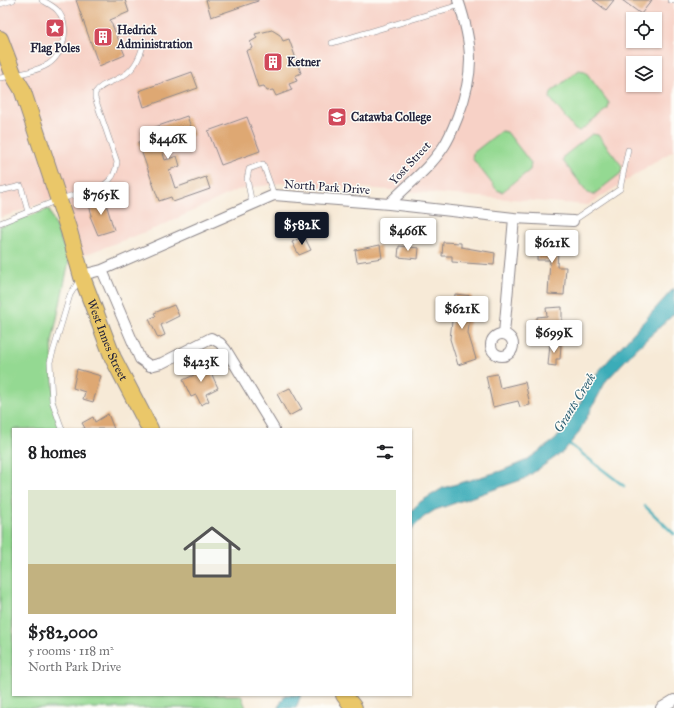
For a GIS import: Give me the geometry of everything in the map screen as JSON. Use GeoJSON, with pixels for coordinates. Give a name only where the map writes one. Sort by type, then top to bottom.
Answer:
{"type":"FeatureCollection","features":[{"type":"Feature","properties":{"kind":"main road","name":"West Innes Street"},"geometry":{"type":"LineString","coordinates":[[0,39],[7,77],[13,92],[28,144],[54,201],[54,221],[73,248],[113,358],[149,428]]}},
{"type":"Feature","properties":{"kind":"main road"},"geometry":{"type":"LineString","coordinates":[[345,696],[354,708]]}},
{"type":"Feature","properties":{"kind":"street","name":"Yost Street"},"geometry":{"type":"LineString","coordinates":[[389,204],[416,179],[444,146],[466,94],[470,74],[470,52],[468,35],[459,2]]}},
{"type":"Feature","properties":{"kind":"street","name":"North Park Drive"},"geometry":{"type":"LineString","coordinates":[[82,276],[102,270],[274,195],[389,204],[514,218],[573,221]]}},
{"type":"Feature","properties":{"kind":"street"},"geometry":{"type":"LineString","coordinates":[[504,334],[514,218]]}},
{"type":"Feature","properties":{"kind":"street"},"geometry":{"type":"LineString","coordinates":[[102,270],[140,359],[150,366],[162,363],[211,338],[220,343],[226,350],[273,428]]}},
{"type":"Feature","properties":{"kind":"street"},"geometry":{"type":"LineString","coordinates":[[661,708],[674,700]]}},
{"type":"Feature","properties":{"kind":"lane"},"geometry":{"type":"LineString","coordinates":[[0,4],[13,0]]}},
{"type":"Feature","properties":{"kind":"lane"},"geometry":{"type":"LineString","coordinates":[[7,77],[45,66],[58,56],[65,35],[65,27],[58,11],[42,0]]}},
{"type":"Feature","properties":{"kind":"lane"},"geometry":{"type":"LineString","coordinates":[[670,0],[674,1]]}},
{"type":"Feature","properties":{"kind":"lane"},"geometry":{"type":"LineString","coordinates":[[332,43],[459,2]]}},
{"type":"Feature","properties":{"kind":"lane"},"geometry":{"type":"LineString","coordinates":[[0,223],[54,201],[104,185],[114,175],[117,162],[95,98],[95,93],[103,85],[121,78],[132,69],[142,55],[144,41]]}},
{"type":"Feature","properties":{"kind":"lane"},"geometry":{"type":"LineString","coordinates":[[573,221],[620,189],[628,150]]}},
{"type":"Feature","properties":{"kind":"lane"},"geometry":{"type":"LineString","coordinates":[[252,204],[247,179],[249,169],[263,164],[274,195]]}},
{"type":"Feature","properties":{"kind":"lane"},"geometry":{"type":"LineString","coordinates":[[0,191],[20,186],[28,212]]}},
{"type":"Feature","properties":{"kind":"lane"},"geometry":{"type":"LineString","coordinates":[[62,428],[52,401],[50,362],[70,295],[82,276]]}},
{"type":"Feature","properties":{"kind":"shaded area","name":"Catawba College"},"geometry":{"type":"Polygon","coordinates":[[[0,0],[674,0],[674,150],[588,205],[364,188],[289,186],[288,182],[237,190],[161,226],[76,258],[67,194],[0,218],[0,0]]]}},
{"type":"Feature","properties":{"kind":"green space"},"geometry":{"type":"Polygon","coordinates":[[[579,70],[585,71],[609,103],[608,109],[580,131],[575,130],[550,98],[551,92],[579,70]]]}},
{"type":"Feature","properties":{"kind":"green space"},"geometry":{"type":"Polygon","coordinates":[[[501,131],[507,132],[531,163],[530,170],[502,192],[497,190],[472,158],[473,153],[501,131]]]}},
{"type":"Feature","properties":{"kind":"green space"},"geometry":{"type":"Polygon","coordinates":[[[592,134],[598,135],[622,166],[621,173],[593,195],[588,193],[563,161],[564,156],[592,134]]]}},
{"type":"Feature","properties":{"kind":"green space"},"geometry":{"type":"Polygon","coordinates":[[[49,209],[69,261],[52,342],[54,403],[61,428],[12,428],[12,696],[241,696],[246,708],[0,708],[0,226],[49,209]]]}},
{"type":"Feature","properties":{"kind":"water"},"geometry":{"type":"Polygon","coordinates":[[[674,288],[674,314],[636,349],[606,381],[578,434],[563,452],[524,479],[435,510],[424,517],[412,529],[412,510],[420,502],[443,488],[501,471],[525,461],[555,440],[569,423],[597,373],[674,288]]]}},
{"type":"Feature","properties":{"kind":"water"},"geometry":{"type":"Polygon","coordinates":[[[284,696],[301,696],[296,708],[278,708],[284,696]]]}},
{"type":"Feature","properties":{"kind":"building","name":"Hedrick Administration"},"geometry":{"type":"Polygon","coordinates":[[[76,0],[125,0],[129,12],[110,20],[125,55],[99,66],[76,0]]]}},
{"type":"Feature","properties":{"kind":"building"},"geometry":{"type":"Polygon","coordinates":[[[206,0],[258,0],[258,1],[211,17],[206,0]]]}},
{"type":"Feature","properties":{"kind":"building"},"geometry":{"type":"Polygon","coordinates":[[[593,0],[614,0],[606,10],[593,0]]]}},
{"type":"Feature","properties":{"kind":"building"},"geometry":{"type":"Polygon","coordinates":[[[622,0],[652,0],[643,12],[638,12],[622,0]]]}},
{"type":"Feature","properties":{"kind":"building","name":"Ketner"},"geometry":{"type":"Polygon","coordinates":[[[272,30],[280,35],[283,41],[289,39],[301,73],[295,76],[297,81],[289,84],[292,90],[276,96],[273,90],[267,91],[264,86],[258,87],[246,51],[253,48],[250,42],[257,38],[255,34],[272,30]]]}},
{"type":"Feature","properties":{"kind":"building"},"geometry":{"type":"Polygon","coordinates":[[[192,72],[198,88],[144,107],[139,91],[192,72]]]}},
{"type":"Feature","properties":{"kind":"building"},"geometry":{"type":"Polygon","coordinates":[[[187,116],[194,135],[161,147],[165,160],[177,156],[180,166],[169,170],[175,188],[206,177],[210,189],[173,202],[171,197],[159,201],[138,142],[144,140],[141,132],[187,116]]]}},
{"type":"Feature","properties":{"kind":"building"},"geometry":{"type":"Polygon","coordinates":[[[247,117],[260,151],[221,165],[208,131],[247,117]]]}},
{"type":"Feature","properties":{"kind":"building"},"geometry":{"type":"Polygon","coordinates":[[[104,197],[114,230],[98,235],[90,216],[92,215],[88,202],[104,197]]]}},
{"type":"Feature","properties":{"kind":"building"},"geometry":{"type":"Polygon","coordinates":[[[304,236],[311,250],[299,255],[292,242],[304,236]]]}},
{"type":"Feature","properties":{"kind":"building"},"geometry":{"type":"Polygon","coordinates":[[[538,236],[559,237],[557,267],[566,267],[564,295],[548,294],[550,260],[537,260],[538,236]]]}},
{"type":"Feature","properties":{"kind":"building"},"geometry":{"type":"Polygon","coordinates":[[[443,242],[461,243],[461,247],[495,253],[494,265],[452,262],[452,256],[442,256],[443,242]]]}},
{"type":"Feature","properties":{"kind":"building"},"geometry":{"type":"Polygon","coordinates":[[[380,245],[382,258],[357,262],[355,250],[380,245]]]}},
{"type":"Feature","properties":{"kind":"building"},"geometry":{"type":"Polygon","coordinates":[[[399,246],[419,248],[418,259],[398,257],[399,246]]]}},
{"type":"Feature","properties":{"kind":"building"},"geometry":{"type":"Polygon","coordinates":[[[455,294],[472,296],[468,333],[476,359],[458,365],[450,339],[455,294]]]}},
{"type":"Feature","properties":{"kind":"building"},"geometry":{"type":"Polygon","coordinates":[[[174,305],[179,316],[161,325],[165,335],[158,338],[149,319],[156,316],[154,313],[174,305]]]}},
{"type":"Feature","properties":{"kind":"building"},"geometry":{"type":"Polygon","coordinates":[[[562,307],[562,327],[537,328],[537,317],[547,316],[546,308],[562,307]]]}},
{"type":"Feature","properties":{"kind":"building"},"geometry":{"type":"Polygon","coordinates":[[[550,344],[561,345],[560,359],[556,359],[556,366],[548,365],[550,344]]]}},
{"type":"Feature","properties":{"kind":"building"},"geometry":{"type":"Polygon","coordinates":[[[202,362],[206,370],[209,368],[218,388],[206,394],[209,401],[201,405],[196,395],[191,397],[183,380],[194,375],[191,368],[202,362]]]}},
{"type":"Feature","properties":{"kind":"building"},"geometry":{"type":"Polygon","coordinates":[[[77,369],[101,376],[93,402],[83,399],[85,392],[73,388],[77,369]]]}},
{"type":"Feature","properties":{"kind":"building"},"geometry":{"type":"Polygon","coordinates":[[[497,374],[500,388],[525,382],[530,405],[520,407],[518,401],[493,407],[486,376],[497,374]]]}},
{"type":"Feature","properties":{"kind":"building"},"geometry":{"type":"Polygon","coordinates":[[[290,388],[302,409],[289,416],[277,394],[290,388]]]}},
{"type":"Feature","properties":{"kind":"building"},"geometry":{"type":"Polygon","coordinates":[[[108,414],[114,428],[85,428],[82,423],[93,417],[95,422],[108,414]]]}},
{"type":"Feature","properties":{"kind":"waterway"},"geometry":{"type":"LineString","coordinates":[[568,443],[624,486]]}},
{"type":"Feature","properties":{"kind":"waterway"},"geometry":{"type":"LineString","coordinates":[[645,506],[674,534]]}},
{"type":"Feature","properties":{"kind":"place","name":"Flag Poles"},"geometry":{"type":"Point","coordinates":[55,28]}},
{"type":"Feature","properties":{"kind":"place","name":"Hedrick Administration"},"geometry":{"type":"Point","coordinates":[103,37]}},
{"type":"Feature","properties":{"kind":"place","name":"Ketner"},"geometry":{"type":"Point","coordinates":[273,62]}},
{"type":"Feature","properties":{"kind":"place","name":"Catawba College"},"geometry":{"type":"Point","coordinates":[337,117]}},
{"type":"Feature","properties":{"kind":"water label","name":"Grants Creek"},"geometry":{"type":"Point","coordinates":[575,403]}}]}
